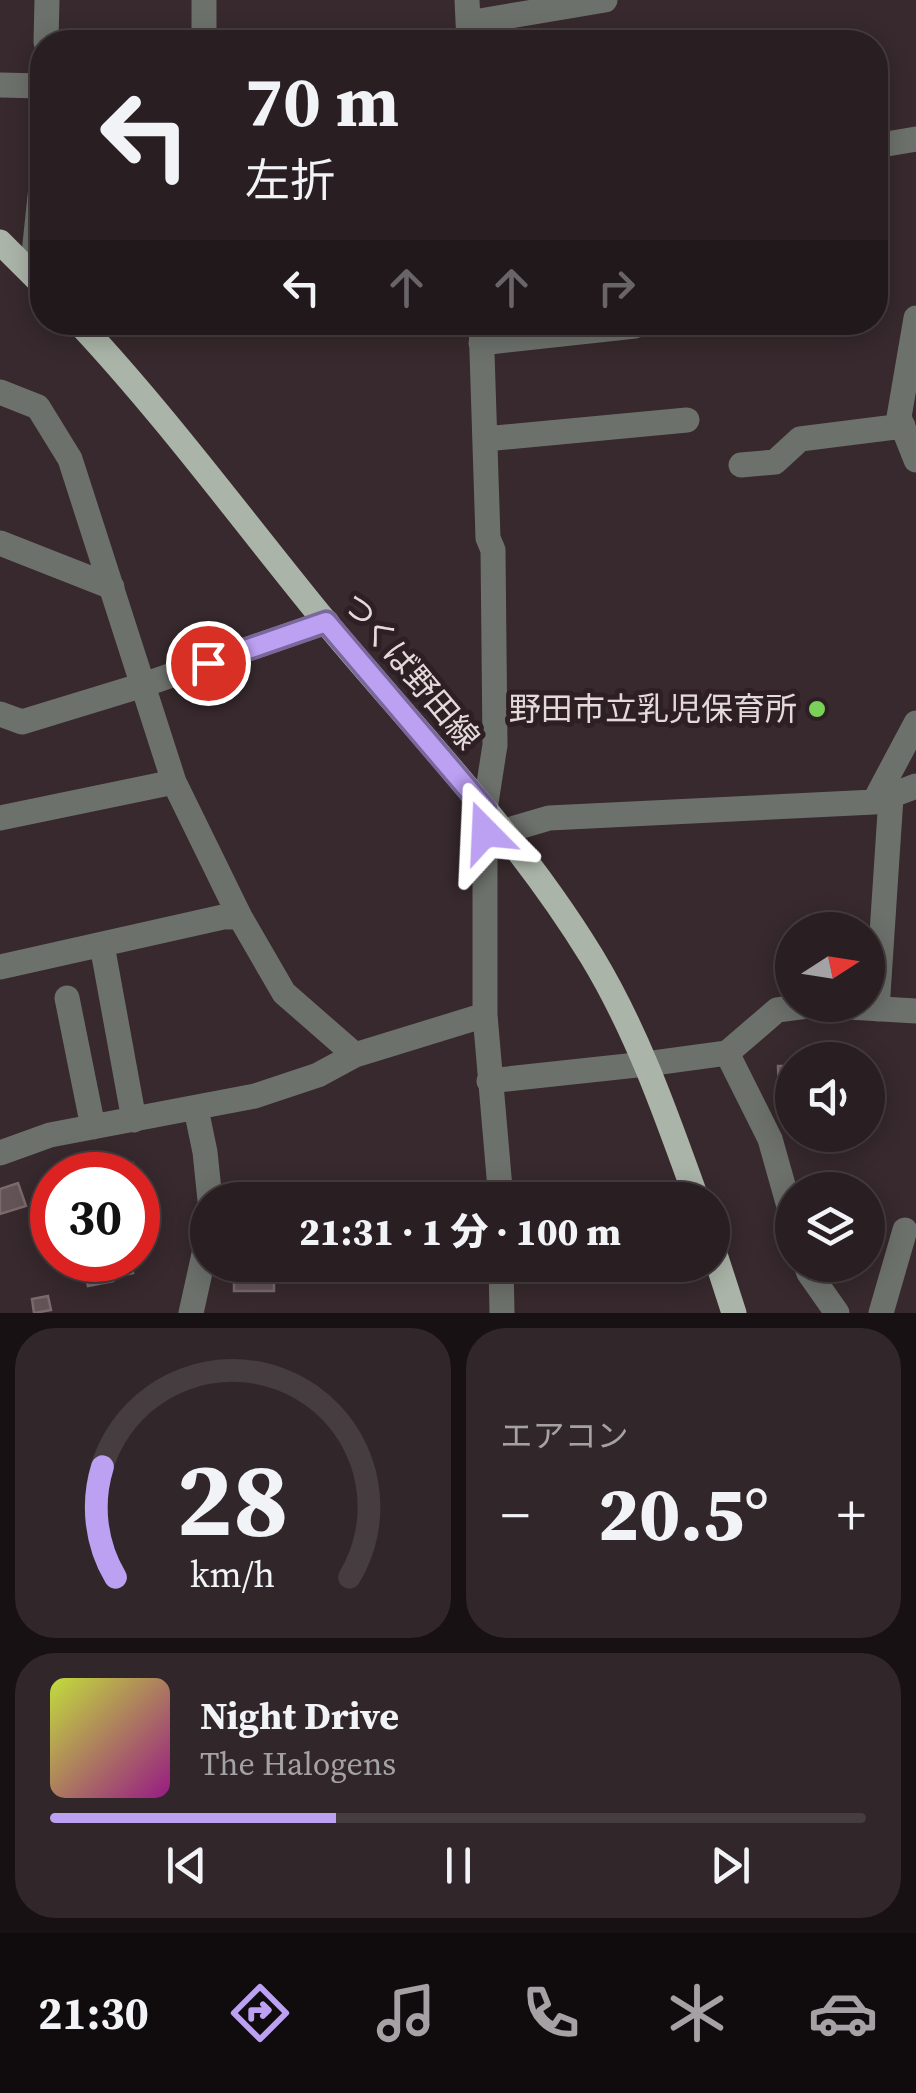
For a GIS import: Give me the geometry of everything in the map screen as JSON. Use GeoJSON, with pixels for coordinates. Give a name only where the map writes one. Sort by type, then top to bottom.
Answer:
{"type":"FeatureCollection","features":[{"type":"Feature","properties":{"kind":"main road"},"geometry":{"type":"LineString","coordinates":[[0,242],[30,271]]}},
{"type":"Feature","properties":{"kind":"main road","name":"つくば野田線"},"geometry":{"type":"LineString","coordinates":[[89,335],[536,871],[618,1004],[646,1064],[690,1182]]}},
{"type":"Feature","properties":{"kind":"main road"},"geometry":{"type":"LineString","coordinates":[[724,1282],[734,1313]]}},
{"type":"Feature","properties":{"kind":"street"},"geometry":{"type":"LineString","coordinates":[[46,0],[46,30]]}},
{"type":"Feature","properties":{"kind":"street"},"geometry":{"type":"LineString","coordinates":[[204,0],[204,30]]}},
{"type":"Feature","properties":{"kind":"street"},"geometry":{"type":"LineString","coordinates":[[468,22],[606,0]]}},
{"type":"Feature","properties":{"kind":"street"},"geometry":{"type":"LineString","coordinates":[[0,86],[30,86]]}},
{"type":"Feature","properties":{"kind":"street"},"geometry":{"type":"LineString","coordinates":[[888,144],[916,139]]}},
{"type":"Feature","properties":{"kind":"street"},"geometry":{"type":"LineString","coordinates":[[916,318],[899,417],[916,460]]}},
{"type":"Feature","properties":{"kind":"street"},"geometry":{"type":"LineString","coordinates":[[481,335],[496,669],[495,745],[485,809],[485,1015],[498,1182]]}},
{"type":"Feature","properties":{"kind":"street"},"geometry":{"type":"LineString","coordinates":[[0,392],[38,406],[70,459],[174,782],[240,917],[284,993],[355,1055]]}},
{"type":"Feature","properties":{"kind":"street"},"geometry":{"type":"LineString","coordinates":[[485,440],[687,420]]}},
{"type":"Feature","properties":{"kind":"street"},"geometry":{"type":"LineString","coordinates":[[741,464],[775,462],[800,439],[903,426]]}},
{"type":"Feature","properties":{"kind":"street"},"geometry":{"type":"LineString","coordinates":[[0,543],[112,586]]}},
{"type":"Feature","properties":{"kind":"street"},"geometry":{"type":"LineString","coordinates":[[0,714],[22,722],[326,622]]}},
{"type":"Feature","properties":{"kind":"street"},"geometry":{"type":"LineString","coordinates":[[880,912],[882,799],[916,723]]}},
{"type":"Feature","properties":{"kind":"street"},"geometry":{"type":"LineString","coordinates":[[0,818],[174,782]]}},
{"type":"Feature","properties":{"kind":"street"},"geometry":{"type":"LineString","coordinates":[[505,831],[549,818],[882,799],[916,786]]}},
{"type":"Feature","properties":{"kind":"street"},"geometry":{"type":"LineString","coordinates":[[0,967],[222,917],[240,917]]}},
{"type":"Feature","properties":{"kind":"street"},"geometry":{"type":"LineString","coordinates":[[102,944],[134,1120]]}},
{"type":"Feature","properties":{"kind":"street"},"geometry":{"type":"LineString","coordinates":[[66,998],[93,1127]]}},
{"type":"Feature","properties":{"kind":"street"},"geometry":{"type":"LineString","coordinates":[[885,1009],[916,1011]]}},
{"type":"Feature","properties":{"kind":"street"},"geometry":{"type":"LineString","coordinates":[[490,1081],[727,1053],[775,1012]]}},
{"type":"Feature","properties":{"kind":"street"},"geometry":{"type":"LineString","coordinates":[[0,1153],[50,1136],[255,1096],[318,1074],[355,1055],[485,1015]]}},
{"type":"Feature","properties":{"kind":"street"},"geometry":{"type":"LineString","coordinates":[[727,1053],[770,1138],[779,1172]]}},
{"type":"Feature","properties":{"kind":"street"},"geometry":{"type":"LineString","coordinates":[[196,1109],[208,1182]]}},
{"type":"Feature","properties":{"kind":"street"},"geometry":{"type":"LineString","coordinates":[[881,1313],[905,1230]]}},
{"type":"Feature","properties":{"kind":"street"},"geometry":{"type":"LineString","coordinates":[[191,1313],[198,1282]]}},
{"type":"Feature","properties":{"kind":"street"},"geometry":{"type":"LineString","coordinates":[[501,1282],[502,1313]]}},
{"type":"Feature","properties":{"kind":"street"},"geometry":{"type":"LineString","coordinates":[[815,1282],[836,1313]]}},
{"type":"Feature","properties":{"kind":"building"},"geometry":{"type":"Polygon","coordinates":[[[18,1183],[26,1206],[0,1214],[0,1189],[18,1183]]]}},
{"type":"Feature","properties":{"kind":"building"},"geometry":{"type":"Polygon","coordinates":[[[234,1282],[274,1282],[274,1291],[234,1291],[234,1282]]]}},
{"type":"Feature","properties":{"kind":"building"},"geometry":{"type":"Polygon","coordinates":[[[48,1296],[51,1310],[34,1313],[32,1299],[48,1296]]]}},
{"type":"Feature","properties":{"kind":"place","name":"野田市立乳児保育所"},"geometry":{"type":"Point","coordinates":[817,709]}},
{"type":"Feature","properties":{"kind":"route"},"geometry":{"type":"LineString","coordinates":[[208,663],[326,622],[485,809],[485,832]]}}]}
